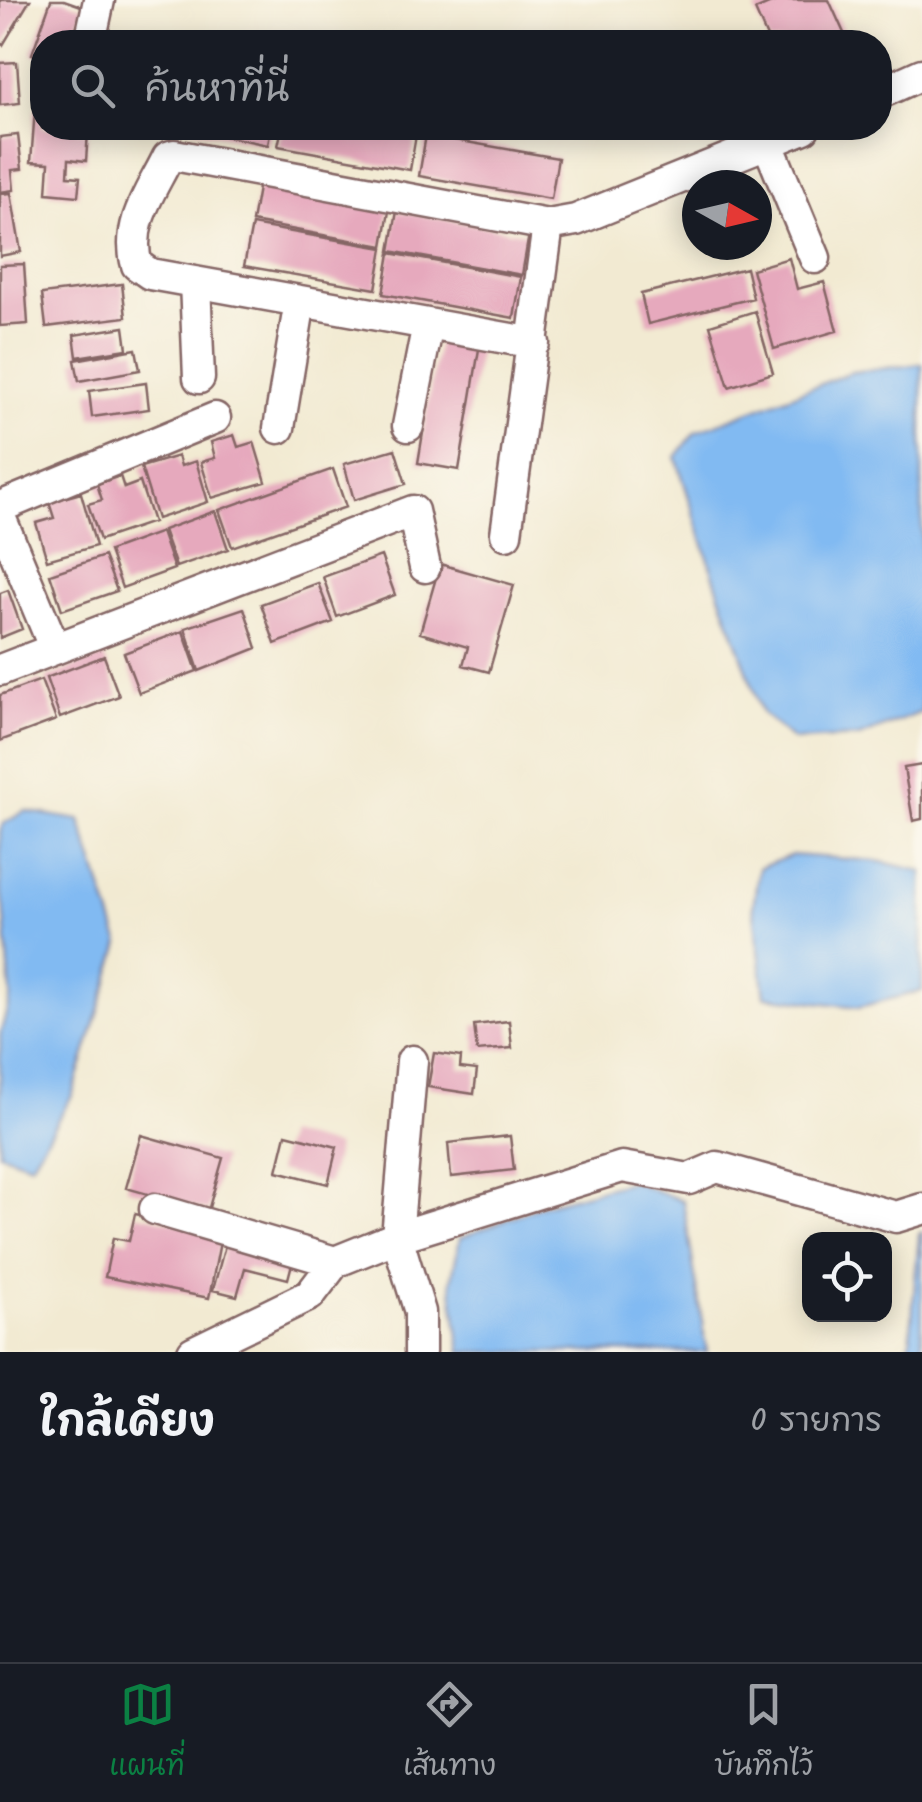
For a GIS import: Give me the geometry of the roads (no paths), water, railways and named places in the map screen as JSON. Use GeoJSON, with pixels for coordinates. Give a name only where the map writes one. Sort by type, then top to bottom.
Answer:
{"type":"FeatureCollection","features":[{"type":"Feature","properties":{"kind":"street"},"geometry":{"type":"LineString","coordinates":[[93,30],[99,0]]}},
{"type":"Feature","properties":{"kind":"street"},"geometry":{"type":"LineString","coordinates":[[892,88],[922,74]]}},
{"type":"Feature","properties":{"kind":"street"},"geometry":{"type":"LineString","coordinates":[[534,343],[143,270],[137,265],[132,244],[134,226],[168,157],[174,155],[548,225],[576,220],[777,140]]}},
{"type":"Feature","properties":{"kind":"street"},"geometry":{"type":"LineString","coordinates":[[768,144],[814,258]]}},
{"type":"Feature","properties":{"kind":"street"},"geometry":{"type":"LineString","coordinates":[[506,534],[548,225]]}},
{"type":"Feature","properties":{"kind":"street"},"geometry":{"type":"LineString","coordinates":[[195,282],[199,378]]}},
{"type":"Feature","properties":{"kind":"street"},"geometry":{"type":"LineString","coordinates":[[278,428],[300,300]]}},
{"type":"Feature","properties":{"kind":"street"},"geometry":{"type":"LineString","coordinates":[[408,426],[428,324]]}},
{"type":"Feature","properties":{"kind":"street"},"geometry":{"type":"LineString","coordinates":[[0,507],[215,418]]}},
{"type":"Feature","properties":{"kind":"street"},"geometry":{"type":"LineString","coordinates":[[0,670],[413,511],[425,567]]}},
{"type":"Feature","properties":{"kind":"street"},"geometry":{"type":"LineString","coordinates":[[0,517],[55,649]]}},
{"type":"Feature","properties":{"kind":"street"},"geometry":{"type":"LineString","coordinates":[[412,1061],[396,1236],[420,1312],[420,1352]]}},
{"type":"Feature","properties":{"kind":"street"},"geometry":{"type":"LineString","coordinates":[[194,1352],[310,1295],[335,1262],[396,1236],[622,1168],[688,1178],[717,1166],[896,1218],[922,1209]]}},
{"type":"Feature","properties":{"kind":"street"},"geometry":{"type":"LineString","coordinates":[[155,1208],[335,1262]]}},
{"type":"Feature","properties":{"kind":"water"},"geometry":{"type":"Polygon","coordinates":[[[922,364],[922,712],[859,737],[793,740],[762,713],[676,457],[695,432],[852,372],[922,364]]]}},
{"type":"Feature","properties":{"kind":"water"},"geometry":{"type":"Polygon","coordinates":[[[25,811],[80,820],[120,944],[72,1096],[31,1164],[0,1153],[0,1035],[11,995],[0,890],[0,831],[3,824],[25,811]]]}},
{"type":"Feature","properties":{"kind":"water"},"geometry":{"type":"Polygon","coordinates":[[[792,855],[877,861],[922,871],[922,991],[859,1007],[765,996],[753,906],[759,868],[792,855]]]}},
{"type":"Feature","properties":{"kind":"water"},"geometry":{"type":"Polygon","coordinates":[[[632,1181],[683,1201],[707,1352],[461,1352],[451,1282],[460,1238],[542,1205],[632,1181]]]}},
{"type":"Feature","properties":{"kind":"water"},"geometry":{"type":"Polygon","coordinates":[[[922,1232],[922,1352],[909,1352],[919,1234],[922,1232]]]}}]}
